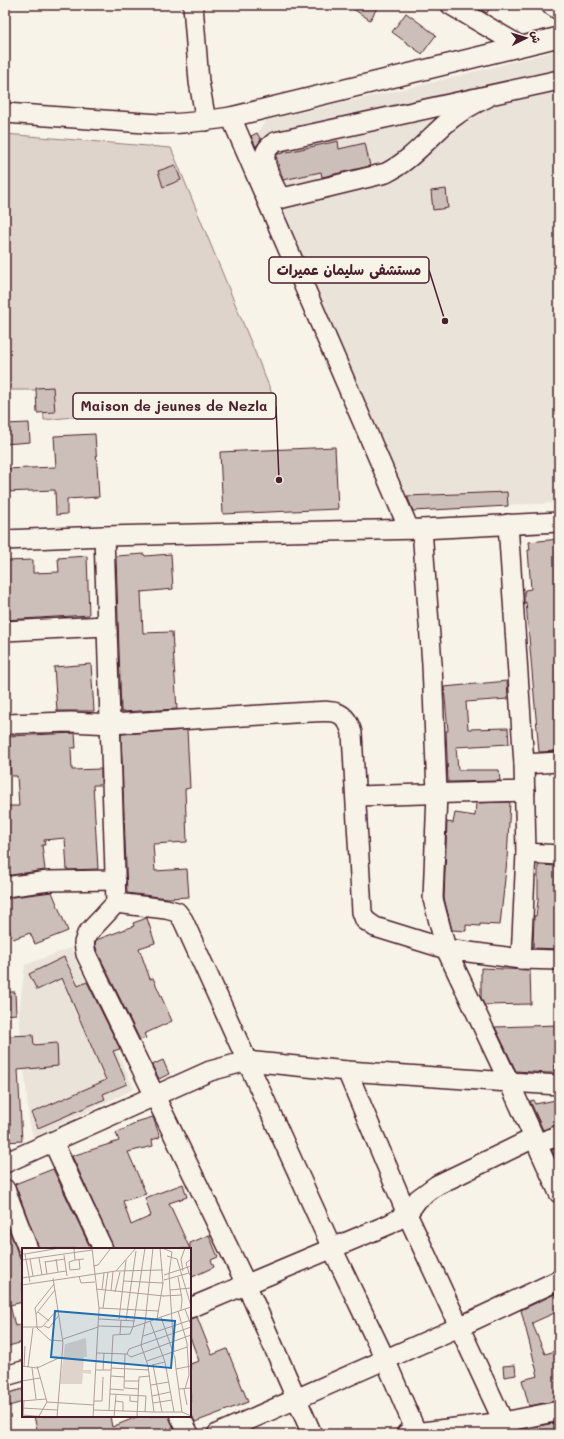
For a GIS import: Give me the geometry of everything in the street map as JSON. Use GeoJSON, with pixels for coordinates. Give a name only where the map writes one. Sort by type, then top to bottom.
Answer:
{"type":"FeatureCollection","features":[{"type":"Feature","properties":{"kind":"street"},"geometry":{"type":"LineString","coordinates":[[193,5],[199,82],[206,121]]}},
{"type":"Feature","properties":{"kind":"street"},"geometry":{"type":"LineString","coordinates":[[451,5],[520,46]]}},
{"type":"Feature","properties":{"kind":"street"},"geometry":{"type":"LineString","coordinates":[[551,5],[559,10]]}},
{"type":"Feature","properties":{"kind":"street"},"geometry":{"type":"LineString","coordinates":[[7,110],[158,124],[183,124],[206,121],[230,117],[559,37]]}},
{"type":"Feature","properties":{"kind":"street"},"geometry":{"type":"LineString","coordinates":[[488,97],[451,119],[401,165],[386,173],[283,198],[279,196],[268,171],[265,154],[269,147],[275,142],[488,97],[559,80]]}},
{"type":"Feature","properties":{"kind":"street"},"geometry":{"type":"LineString","coordinates":[[230,117],[416,529],[432,664],[437,792],[433,899],[446,949],[509,1082],[559,1193]]}},
{"type":"Feature","properties":{"kind":"street"},"geometry":{"type":"LineString","coordinates":[[5,540],[104,536],[416,529],[559,522]]}},
{"type":"Feature","properties":{"kind":"street"},"geometry":{"type":"LineString","coordinates":[[508,524],[525,791],[526,853],[521,959]]}},
{"type":"Feature","properties":{"kind":"street"},"geometry":{"type":"LineString","coordinates":[[104,536],[116,903],[87,934],[84,943],[86,954],[246,1284],[312,1434]]}},
{"type":"Feature","properties":{"kind":"street"},"geometry":{"type":"LineString","coordinates":[[5,631],[106,626]]}},
{"type":"Feature","properties":{"kind":"street"},"geometry":{"type":"LineString","coordinates":[[5,724],[71,722],[111,724],[334,711],[343,714],[352,732],[362,912],[365,920],[374,927],[446,949],[521,959],[559,960]]}},
{"type":"Feature","properties":{"kind":"street"},"geometry":{"type":"LineString","coordinates":[[524,764],[559,762]]}},
{"type":"Feature","properties":{"kind":"street"},"geometry":{"type":"LineString","coordinates":[[356,796],[437,792],[525,791]]}},
{"type":"Feature","properties":{"kind":"street"},"geometry":{"type":"LineString","coordinates":[[526,853],[559,855]]}},
{"type":"Feature","properties":{"kind":"street"},"geometry":{"type":"LineString","coordinates":[[5,887],[49,881],[116,880]]}},
{"type":"Feature","properties":{"kind":"street"},"geometry":{"type":"LineString","coordinates":[[116,903],[166,909],[177,912],[183,920],[332,1248],[385,1358],[413,1433],[507,1428],[559,1411]]}},
{"type":"Feature","properties":{"kind":"street"},"geometry":{"type":"LineString","coordinates":[[5,1163],[210,1071],[247,1061],[347,1071],[559,1085]]}},
{"type":"Feature","properties":{"kind":"street"},"geometry":{"type":"LineString","coordinates":[[347,1071],[407,1214],[461,1326],[507,1428]]}},
{"type":"Feature","properties":{"kind":"street"},"geometry":{"type":"LineString","coordinates":[[191,1308],[390,1224],[407,1214],[418,1199],[436,1185],[536,1141],[559,1134]]}},
{"type":"Feature","properties":{"kind":"street"},"geometry":{"type":"LineString","coordinates":[[53,1142],[103,1248]]}},
{"type":"Feature","properties":{"kind":"street"},"geometry":{"type":"LineString","coordinates":[[5,1188],[12,1224],[27,1248]]}},
{"type":"Feature","properties":{"kind":"street"},"geometry":{"type":"LineString","coordinates":[[217,1434],[385,1358],[461,1326],[559,1280]]}},
{"type":"Feature","properties":{"kind":"street"},"geometry":{"type":"LineString","coordinates":[[5,1376],[22,1371]]}},
{"type":"Feature","properties":{"kind":"street"},"geometry":{"type":"LineString","coordinates":[[180,1417],[189,1434]]}},
{"type":"Feature","properties":{"kind":"shaded area"},"geometry":{"type":"Polygon","coordinates":[[[559,50],[559,503],[411,509],[253,140],[266,120],[426,84],[559,50]]]}},
{"type":"Feature","properties":{"kind":"shaded area"},"geometry":{"type":"Polygon","coordinates":[[[5,134],[171,148],[273,396],[44,420],[42,390],[5,390],[5,134]]]}},
{"type":"Feature","properties":{"kind":"shaded area"},"geometry":{"type":"Polygon","coordinates":[[[71,948],[134,1089],[33,1138],[29,1119],[19,1014],[25,965],[71,948]]]}},
{"type":"Feature","properties":{"kind":"building"},"geometry":{"type":"Polygon","coordinates":[[[347,5],[379,5],[370,20],[347,5]]]}},
{"type":"Feature","properties":{"kind":"building"},"geometry":{"type":"Polygon","coordinates":[[[473,5],[491,5],[487,13],[473,5]]]}},
{"type":"Feature","properties":{"kind":"building"},"geometry":{"type":"Polygon","coordinates":[[[406,13],[436,35],[422,54],[392,32],[406,13]]]}},
{"type":"Feature","properties":{"kind":"building"},"geometry":{"type":"Polygon","coordinates":[[[257,133],[261,140],[256,147],[251,136],[257,133]]]}},
{"type":"Feature","properties":{"kind":"building"},"geometry":{"type":"Polygon","coordinates":[[[338,141],[339,149],[365,143],[370,166],[322,177],[321,172],[283,180],[276,156],[278,154],[338,141]]]}},
{"type":"Feature","properties":{"kind":"building"},"geometry":{"type":"Polygon","coordinates":[[[175,165],[181,180],[163,187],[158,171],[175,165]]]}},
{"type":"Feature","properties":{"kind":"building"},"geometry":{"type":"Polygon","coordinates":[[[446,189],[448,208],[433,210],[431,191],[446,189]]]}},
{"type":"Feature","properties":{"kind":"building"},"geometry":{"type":"Polygon","coordinates":[[[53,387],[55,412],[37,413],[36,388],[53,387]]]}},
{"type":"Feature","properties":{"kind":"building"},"geometry":{"type":"Polygon","coordinates":[[[29,423],[30,442],[5,444],[5,424],[29,423]]]}},
{"type":"Feature","properties":{"kind":"building"},"geometry":{"type":"Polygon","coordinates":[[[95,434],[99,497],[67,499],[67,514],[56,515],[55,490],[5,492],[5,469],[56,467],[54,436],[95,434]]]}},
{"type":"Feature","properties":{"kind":"building"},"geometry":{"type":"Polygon","coordinates":[[[335,447],[338,509],[223,514],[220,452],[335,447]]]}},
{"type":"Feature","properties":{"kind":"building"},"geometry":{"type":"Polygon","coordinates":[[[507,492],[508,506],[413,511],[407,496],[507,492]]]}},
{"type":"Feature","properties":{"kind":"building"},"geometry":{"type":"Polygon","coordinates":[[[559,539],[559,639],[554,639],[556,662],[559,661],[559,751],[539,752],[526,602],[524,603],[525,590],[531,589],[528,550],[530,550],[529,542],[559,539]]]}},
{"type":"Feature","properties":{"kind":"building"},"geometry":{"type":"Polygon","coordinates":[[[144,554],[145,556],[171,554],[173,589],[141,592],[143,633],[172,632],[177,709],[121,712],[116,556],[144,554]]]}},
{"type":"Feature","properties":{"kind":"building"},"geometry":{"type":"Polygon","coordinates":[[[87,556],[89,615],[5,620],[5,561],[33,560],[33,573],[59,572],[58,558],[87,556]]]}},
{"type":"Feature","properties":{"kind":"building"},"geometry":{"type":"Polygon","coordinates":[[[91,664],[94,711],[57,711],[54,667],[91,664]]]}},
{"type":"Feature","properties":{"kind":"building"},"geometry":{"type":"Polygon","coordinates":[[[507,681],[508,699],[466,702],[468,729],[508,728],[509,744],[456,747],[458,770],[499,770],[500,781],[448,782],[446,731],[448,731],[444,687],[507,681]]]}},
{"type":"Feature","properties":{"kind":"building"},"geometry":{"type":"Polygon","coordinates":[[[187,730],[190,788],[185,789],[187,842],[153,844],[155,871],[187,869],[189,897],[168,898],[127,893],[121,734],[187,730]]]}},
{"type":"Feature","properties":{"kind":"building"},"geometry":{"type":"Polygon","coordinates":[[[75,733],[76,748],[71,748],[72,770],[101,769],[101,785],[93,785],[98,869],[67,870],[65,838],[44,840],[45,845],[42,845],[45,870],[5,876],[5,806],[19,806],[17,776],[11,776],[9,736],[75,733]]]}},
{"type":"Feature","properties":{"kind":"building"},"geometry":{"type":"Polygon","coordinates":[[[510,802],[507,860],[500,925],[466,925],[466,931],[452,930],[444,898],[447,822],[453,823],[455,813],[475,816],[476,803],[510,802]]]}},
{"type":"Feature","properties":{"kind":"building"},"geometry":{"type":"Polygon","coordinates":[[[538,865],[559,866],[559,949],[533,948],[534,916],[536,916],[538,901],[538,865]]]}},
{"type":"Feature","properties":{"kind":"building"},"geometry":{"type":"Polygon","coordinates":[[[52,892],[68,931],[35,944],[30,933],[13,939],[5,918],[5,900],[13,897],[52,892]]]}},
{"type":"Feature","properties":{"kind":"building"},"geometry":{"type":"Polygon","coordinates":[[[147,918],[155,943],[139,948],[150,979],[153,978],[172,1021],[144,1034],[146,1038],[140,1040],[95,944],[96,940],[134,926],[133,923],[147,918]]]}},
{"type":"Feature","properties":{"kind":"building"},"geometry":{"type":"Polygon","coordinates":[[[64,957],[78,986],[87,982],[120,1049],[113,1051],[127,1084],[103,1094],[105,1099],[38,1128],[31,1113],[106,1080],[62,978],[37,990],[29,974],[64,957]]]}},
{"type":"Feature","properties":{"kind":"building"},"geometry":{"type":"Polygon","coordinates":[[[481,968],[530,970],[531,1004],[484,1005],[481,997],[481,968]]]}},
{"type":"Feature","properties":{"kind":"building"},"geometry":{"type":"Polygon","coordinates":[[[5,992],[15,992],[16,1014],[5,1015],[5,992]]]}},
{"type":"Feature","properties":{"kind":"building"},"geometry":{"type":"Polygon","coordinates":[[[559,1025],[559,1066],[554,1066],[554,1073],[516,1071],[495,1027],[559,1025]]]}},
{"type":"Feature","properties":{"kind":"building"},"geometry":{"type":"Polygon","coordinates":[[[33,1035],[34,1045],[57,1043],[58,1066],[18,1070],[22,1141],[5,1142],[5,1036],[33,1035]]]}},
{"type":"Feature","properties":{"kind":"building"},"geometry":{"type":"Polygon","coordinates":[[[163,1060],[169,1074],[159,1079],[152,1065],[163,1060]]]}},
{"type":"Feature","properties":{"kind":"building"},"geometry":{"type":"Polygon","coordinates":[[[534,1100],[535,1104],[556,1100],[559,1124],[543,1130],[530,1101],[534,1100]]]}},
{"type":"Feature","properties":{"kind":"building"},"geometry":{"type":"Polygon","coordinates":[[[153,1117],[160,1137],[152,1140],[153,1146],[128,1152],[146,1194],[123,1201],[131,1225],[151,1216],[145,1198],[183,1184],[187,1197],[169,1203],[190,1248],[114,1248],[72,1156],[119,1141],[116,1133],[137,1123],[136,1122],[153,1117]]]}},
{"type":"Feature","properties":{"kind":"building"},"geometry":{"type":"Polygon","coordinates":[[[559,1147],[559,1166],[552,1150],[559,1147]]]}},
{"type":"Feature","properties":{"kind":"building"},"geometry":{"type":"Polygon","coordinates":[[[53,1169],[91,1248],[39,1248],[15,1184],[53,1169]]]}},
{"type":"Feature","properties":{"kind":"building"},"geometry":{"type":"Polygon","coordinates":[[[10,1232],[22,1264],[22,1302],[10,1305],[15,1326],[22,1324],[22,1342],[5,1347],[5,1233],[10,1232]]]}},
{"type":"Feature","properties":{"kind":"building"},"geometry":{"type":"Polygon","coordinates":[[[209,1235],[218,1257],[211,1260],[214,1267],[191,1278],[191,1248],[190,1243],[209,1235]]]}},
{"type":"Feature","properties":{"kind":"building"},"geometry":{"type":"Polygon","coordinates":[[[559,1292],[559,1311],[532,1323],[545,1354],[559,1350],[559,1400],[529,1406],[522,1380],[538,1376],[521,1310],[559,1292]]]}},
{"type":"Feature","properties":{"kind":"building"},"geometry":{"type":"Polygon","coordinates":[[[197,1317],[212,1355],[227,1349],[248,1402],[195,1422],[191,1413],[191,1364],[199,1361],[191,1340],[191,1319],[197,1317]]]}},
{"type":"Feature","properties":{"kind":"building"},"geometry":{"type":"Polygon","coordinates":[[[515,1365],[516,1375],[504,1377],[503,1366],[515,1365]]]}},
{"type":"Feature","properties":{"kind":"building"},"geometry":{"type":"Polygon","coordinates":[[[22,1389],[22,1402],[5,1407],[5,1394],[22,1389]]]}},
{"type":"Feature","properties":{"kind":"building"},"geometry":{"type":"Polygon","coordinates":[[[34,1417],[110,1417],[112,1427],[137,1417],[169,1417],[174,1429],[157,1434],[38,1434],[34,1417]]]}},
{"type":"Feature","properties":{"kind":"building"},"geometry":{"type":"Polygon","coordinates":[[[559,1422],[559,1434],[520,1434],[519,1430],[559,1422]]]}},
{"type":"Feature","properties":{"kind":"place","name":"مستشفى سليمان عميرات"},"geometry":{"type":"Point","coordinates":[445,321]}},
{"type":"Feature","properties":{"kind":"place","name":"Maison de jeunes de Nezla"},"geometry":{"type":"Point","coordinates":[279,480]}}]}
